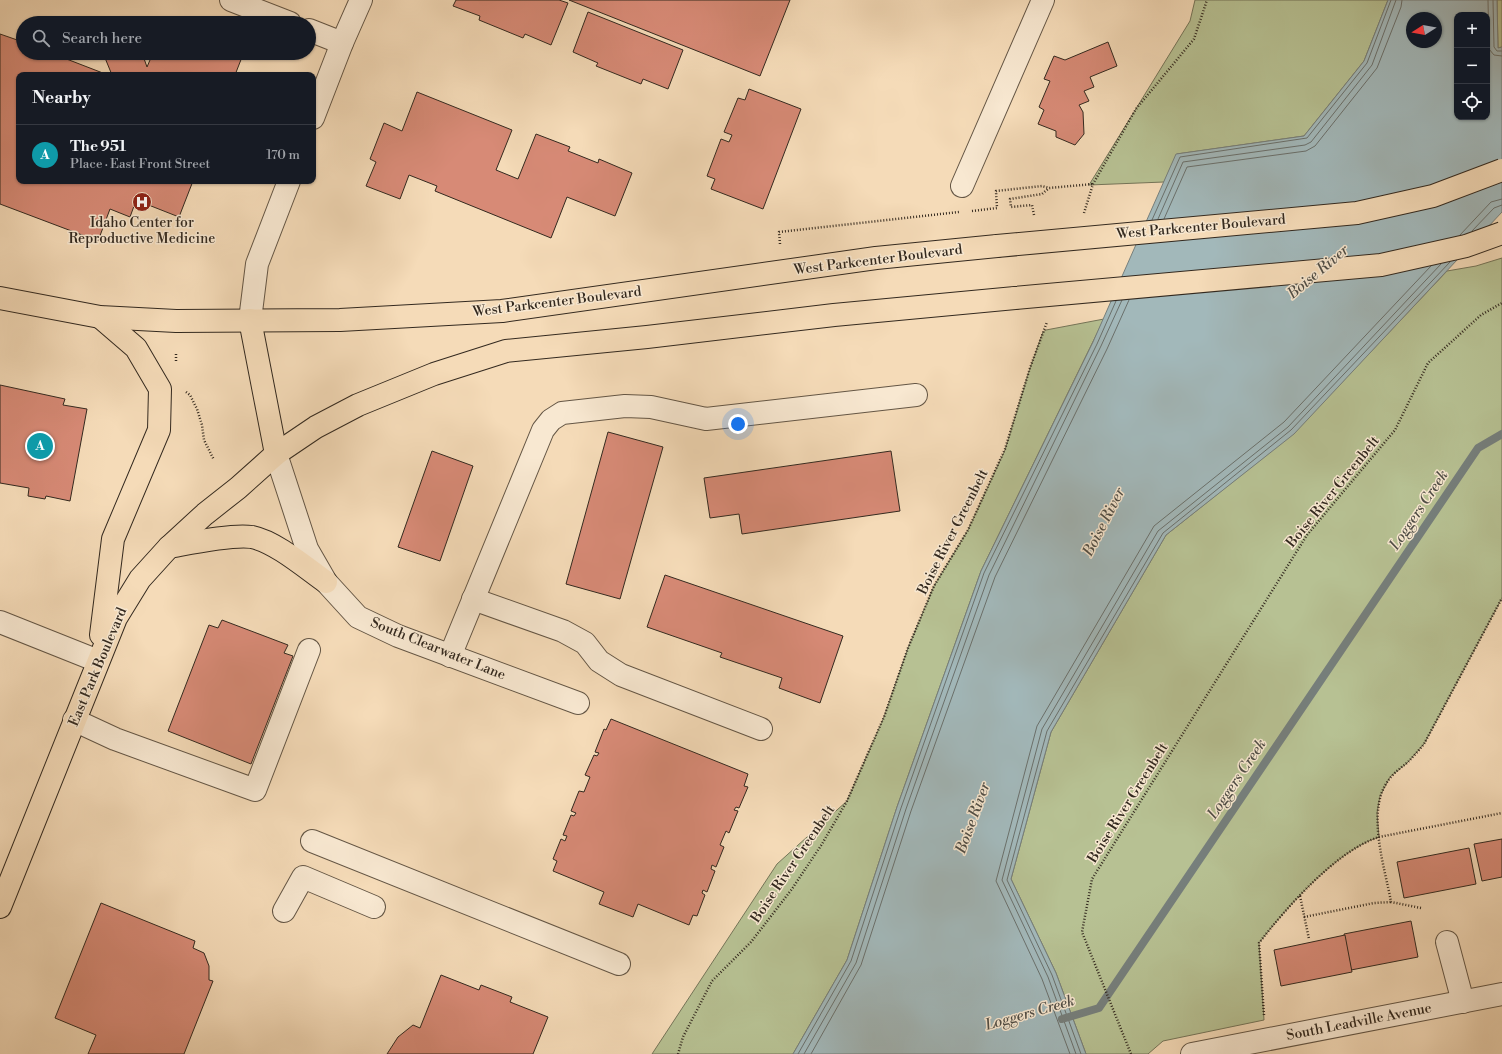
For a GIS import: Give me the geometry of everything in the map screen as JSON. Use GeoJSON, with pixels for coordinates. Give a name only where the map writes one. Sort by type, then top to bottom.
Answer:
{"type":"FeatureCollection","features":[{"type":"Feature","properties":{"kind":"main road","name":"West Parkcenter Boulevard"},"geometry":{"type":"LineString","coordinates":[[0,298],[100,317],[176,321],[340,320],[502,311],[876,258],[1358,213],[1433,196],[1502,170]]}},
{"type":"Feature","properties":{"kind":"main road"},"geometry":{"type":"LineString","coordinates":[[250,320],[276,454],[316,428],[358,406],[434,374],[506,351],[647,337],[826,316],[1381,265],[1466,246],[1502,233]]}},
{"type":"Feature","properties":{"kind":"main road"},"geometry":{"type":"LineString","coordinates":[[98,661],[113,539],[159,430],[160,389],[136,348],[100,317]]}},
{"type":"Feature","properties":{"kind":"main road","name":"East Park Boulevard"},"geometry":{"type":"LineString","coordinates":[[0,906],[116,618],[140,579],[169,547],[205,514],[238,488],[276,454]]}},
{"type":"Feature","properties":{"kind":"main road"},"geometry":{"type":"LineString","coordinates":[[169,547],[240,537],[253,538],[280,549],[326,582]]}},
{"type":"Feature","properties":{"kind":"street"},"geometry":{"type":"LineString","coordinates":[[231,0],[272,16]]}},
{"type":"Feature","properties":{"kind":"street"},"geometry":{"type":"LineString","coordinates":[[316,110],[361,0]]}},
{"type":"Feature","properties":{"kind":"street"},"geometry":{"type":"LineString","coordinates":[[962,186],[1043,0]]}},
{"type":"Feature","properties":{"kind":"street"},"geometry":{"type":"LineString","coordinates":[[316,33],[342,44]]}},
{"type":"Feature","properties":{"kind":"street"},"geometry":{"type":"LineString","coordinates":[[250,320],[257,264],[288,184]]}},
{"type":"Feature","properties":{"kind":"street"},"geometry":{"type":"LineString","coordinates":[[450,656],[543,430],[550,420],[562,413],[625,406],[645,407],[706,419],[916,395]]}},
{"type":"Feature","properties":{"kind":"street","name":"South Clearwater Lane"},"geometry":{"type":"LineString","coordinates":[[276,454],[307,550],[326,582],[358,617],[398,636],[578,703]]}},
{"type":"Feature","properties":{"kind":"street"},"geometry":{"type":"LineString","coordinates":[[473,599],[563,631],[586,643],[600,662],[621,675],[761,729]]}},
{"type":"Feature","properties":{"kind":"street"},"geometry":{"type":"LineString","coordinates":[[0,622],[98,661]]}},
{"type":"Feature","properties":{"kind":"street"},"geometry":{"type":"LineString","coordinates":[[74,720],[114,740],[255,790],[309,650]]}},
{"type":"Feature","properties":{"kind":"street"},"geometry":{"type":"LineString","coordinates":[[312,841],[619,964]]}},
{"type":"Feature","properties":{"kind":"street"},"geometry":{"type":"LineString","coordinates":[[284,911],[303,877],[374,907]]}},
{"type":"Feature","properties":{"kind":"street"},"geometry":{"type":"LineString","coordinates":[[1447,942],[1463,1002]]}},
{"type":"Feature","properties":{"kind":"street","name":"South Leadville Avenue"},"geometry":{"type":"LineString","coordinates":[[1192,1054],[1502,994]]}},
{"type":"Feature","properties":{"kind":"path"},"geometry":{"type":"LineString","coordinates":[[1081,220],[1093,184],[1136,109],[1194,39],[1207,0]]}},
{"type":"Feature","properties":{"kind":"path"},"geometry":{"type":"LineString","coordinates":[[780,244],[779,232],[997,208],[996,191],[1042,186],[1050,188],[1093,184]]}},
{"type":"Feature","properties":{"kind":"path"},"geometry":{"type":"LineString","coordinates":[[1034,215],[1032,205],[1011,207],[1010,198],[1042,194],[1050,188]]}},
{"type":"Feature","properties":{"kind":"path","name":"Boise River Greenbelt"},"geometry":{"type":"LineString","coordinates":[[1131,1054],[1082,932],[1092,879],[1307,535],[1395,430],[1428,363],[1481,315],[1502,303]]}},
{"type":"Feature","properties":{"kind":"path","name":"Boise River Greenbelt"},"geometry":{"type":"LineString","coordinates":[[678,1054],[683,1037],[712,981],[751,942],[792,889],[848,801],[884,717],[908,648],[934,586],[968,530],[1005,450],[1030,368],[1048,319]]}},
{"type":"Feature","properties":{"kind":"path"},"geometry":{"type":"LineString","coordinates":[[181,389],[190,395],[197,409],[202,425],[204,440],[214,460]]}},
{"type":"Feature","properties":{"kind":"path"},"geometry":{"type":"LineString","coordinates":[[1391,902],[1379,837],[1377,813],[1380,796],[1390,777],[1407,763],[1424,744],[1502,598]]}},
{"type":"Feature","properties":{"kind":"path"},"geometry":{"type":"LineString","coordinates":[[1264,1020],[1259,943],[1273,924],[1317,878],[1348,852],[1367,841],[1379,837],[1502,813]]}},
{"type":"Feature","properties":{"kind":"path"},"geometry":{"type":"LineString","coordinates":[[1300,896],[1309,939]]}},
{"type":"Feature","properties":{"kind":"path"},"geometry":{"type":"LineString","coordinates":[[1304,917],[1374,903],[1391,902],[1421,908]]}},
{"type":"Feature","properties":{"kind":"green space"},"geometry":{"type":"Polygon","coordinates":[[[1195,0],[1388,0],[1364,61],[1304,136],[1177,154],[1164,182],[1089,185],[1190,21],[1195,0]]]}},
{"type":"Feature","properties":{"kind":"green space"},"geometry":{"type":"Polygon","coordinates":[[[1497,0],[1502,0],[1502,47],[1498,48],[1497,0]]]}},
{"type":"Feature","properties":{"kind":"green space"},"geometry":{"type":"Polygon","coordinates":[[[1502,258],[1502,598],[1424,744],[1407,763],[1390,777],[1380,796],[1377,813],[1379,837],[1346,854],[1313,882],[1283,914],[1259,943],[1264,1020],[1163,1041],[1148,1054],[1086,1054],[1056,973],[1011,879],[1051,732],[1166,535],[1294,433],[1447,271],[1476,266],[1502,258]]]}},
{"type":"Feature","properties":{"kind":"green space"},"geometry":{"type":"Polygon","coordinates":[[[1104,319],[981,571],[897,807],[847,960],[793,1054],[652,1054],[777,864],[847,801],[884,717],[908,648],[934,586],[968,530],[1005,450],[1030,368],[1043,332],[1046,330],[1104,319]]]}},
{"type":"Feature","properties":{"kind":"water","name":"Boise River"},"geometry":{"type":"Polygon","coordinates":[[[1388,0],[1497,0],[1498,48],[1502,47],[1502,212],[1294,434],[1166,535],[1051,732],[1011,879],[1056,973],[1086,1054],[793,1054],[847,960],[897,807],[981,571],[1093,342],[1176,154],[1304,136],[1364,61],[1388,0]]]}},
{"type":"Feature","properties":{"kind":"building"},"geometry":{"type":"Polygon","coordinates":[[[456,0],[559,0],[568,3],[551,45],[525,34],[523,38],[479,20],[480,16],[453,6],[456,0]]]}},
{"type":"Feature","properties":{"kind":"building"},"geometry":{"type":"Polygon","coordinates":[[[569,0],[790,0],[760,76],[569,0]]]}},
{"type":"Feature","properties":{"kind":"building"},"geometry":{"type":"Polygon","coordinates":[[[588,12],[683,50],[668,89],[643,79],[641,84],[596,66],[598,63],[573,52],[588,12]]]}},
{"type":"Feature","properties":{"kind":"building"},"geometry":{"type":"Polygon","coordinates":[[[0,34],[16,40],[16,60],[69,60],[100,72],[16,72],[16,184],[192,184],[179,217],[146,204],[134,206],[130,217],[110,209],[98,241],[0,204],[0,34]]]}},
{"type":"Feature","properties":{"kind":"building"},"geometry":{"type":"Polygon","coordinates":[[[1108,42],[1117,66],[1090,77],[1094,87],[1084,91],[1089,101],[1079,105],[1083,112],[1084,134],[1075,145],[1056,137],[1056,131],[1038,124],[1044,110],[1039,107],[1050,81],[1044,79],[1054,56],[1065,60],[1108,42]]]}},
{"type":"Feature","properties":{"kind":"building"},"geometry":{"type":"Polygon","coordinates":[[[106,60],[144,60],[147,67],[150,60],[241,60],[236,72],[111,72],[106,60]]]}},
{"type":"Feature","properties":{"kind":"building"},"geometry":{"type":"Polygon","coordinates":[[[749,89],[801,109],[763,209],[711,189],[715,179],[707,176],[721,139],[729,142],[732,135],[724,132],[738,98],[745,100],[749,89]]]}},
{"type":"Feature","properties":{"kind":"building"},"geometry":{"type":"Polygon","coordinates":[[[417,92],[512,130],[496,170],[518,179],[536,134],[570,147],[568,151],[598,163],[599,159],[632,173],[615,216],[567,197],[551,238],[435,191],[437,186],[409,175],[400,199],[366,186],[376,162],[370,159],[384,123],[402,131],[417,92]]]}},
{"type":"Feature","properties":{"kind":"building"},"geometry":{"type":"Polygon","coordinates":[[[0,385],[65,399],[63,405],[87,409],[70,501],[46,496],[45,499],[28,496],[29,488],[0,483],[0,385]]]}},
{"type":"Feature","properties":{"kind":"building"},"geometry":{"type":"Polygon","coordinates":[[[608,432],[663,447],[620,599],[566,584],[608,432]]]}},
{"type":"Feature","properties":{"kind":"building"},"geometry":{"type":"Polygon","coordinates":[[[432,451],[473,466],[440,561],[398,547],[432,451]]]}},
{"type":"Feature","properties":{"kind":"building"},"geometry":{"type":"Polygon","coordinates":[[[891,451],[900,511],[742,534],[739,514],[710,518],[704,478],[891,451]]]}},
{"type":"Feature","properties":{"kind":"building"},"geometry":{"type":"Polygon","coordinates":[[[665,575],[843,636],[820,703],[779,688],[782,678],[720,657],[722,653],[647,627],[665,575]]]}},
{"type":"Feature","properties":{"kind":"building"},"geometry":{"type":"Polygon","coordinates":[[[222,620],[288,645],[284,653],[293,656],[251,764],[168,731],[209,625],[218,628],[222,620]]]}},
{"type":"Feature","properties":{"kind":"building"},"geometry":{"type":"Polygon","coordinates":[[[611,719],[748,774],[744,786],[748,787],[739,808],[736,807],[734,810],[738,811],[729,833],[726,831],[720,845],[724,847],[716,867],[712,865],[711,869],[715,871],[707,892],[703,890],[702,893],[705,895],[697,916],[693,915],[689,925],[638,904],[633,917],[599,904],[604,892],[553,871],[557,861],[553,859],[561,839],[565,841],[567,836],[563,835],[571,815],[574,816],[576,813],[571,811],[579,791],[584,792],[590,777],[585,775],[594,755],[597,756],[599,753],[595,752],[604,729],[606,730],[611,719]]]}},
{"type":"Feature","properties":{"kind":"building"},"geometry":{"type":"Polygon","coordinates":[[[1502,839],[1502,877],[1482,881],[1474,844],[1502,839]]]}},
{"type":"Feature","properties":{"kind":"building"},"geometry":{"type":"Polygon","coordinates":[[[1469,848],[1476,884],[1404,898],[1397,862],[1469,848]]]}},
{"type":"Feature","properties":{"kind":"building"},"geometry":{"type":"Polygon","coordinates":[[[101,903],[195,941],[193,948],[204,953],[209,966],[209,980],[213,981],[184,1054],[88,1054],[96,1035],[55,1018],[101,903]]]}},
{"type":"Feature","properties":{"kind":"building"},"geometry":{"type":"Polygon","coordinates":[[[1411,921],[1418,957],[1351,970],[1344,934],[1411,921]]]}},
{"type":"Feature","properties":{"kind":"building"},"geometry":{"type":"Polygon","coordinates":[[[1345,935],[1352,972],[1281,986],[1274,950],[1345,935]]]}},
{"type":"Feature","properties":{"kind":"building"},"geometry":{"type":"Polygon","coordinates":[[[441,975],[479,990],[481,985],[512,997],[510,1002],[548,1017],[533,1054],[387,1054],[398,1037],[413,1025],[420,1028],[441,975]]]}},
{"type":"Feature","properties":{"kind":"waterway","name":"Loggers Creek"},"geometry":{"type":"LineString","coordinates":[[1062,1019],[1099,1008],[1478,448],[1502,434]]}},
{"type":"Feature","properties":{"kind":"place","name":"Idaho Center for Reproductive Medicine"},"geometry":{"type":"Point","coordinates":[142,202]}},
{"type":"Feature","properties":{"kind":"place","name":"The 951"},"geometry":{"type":"Point","coordinates":[40,446]}}]}
